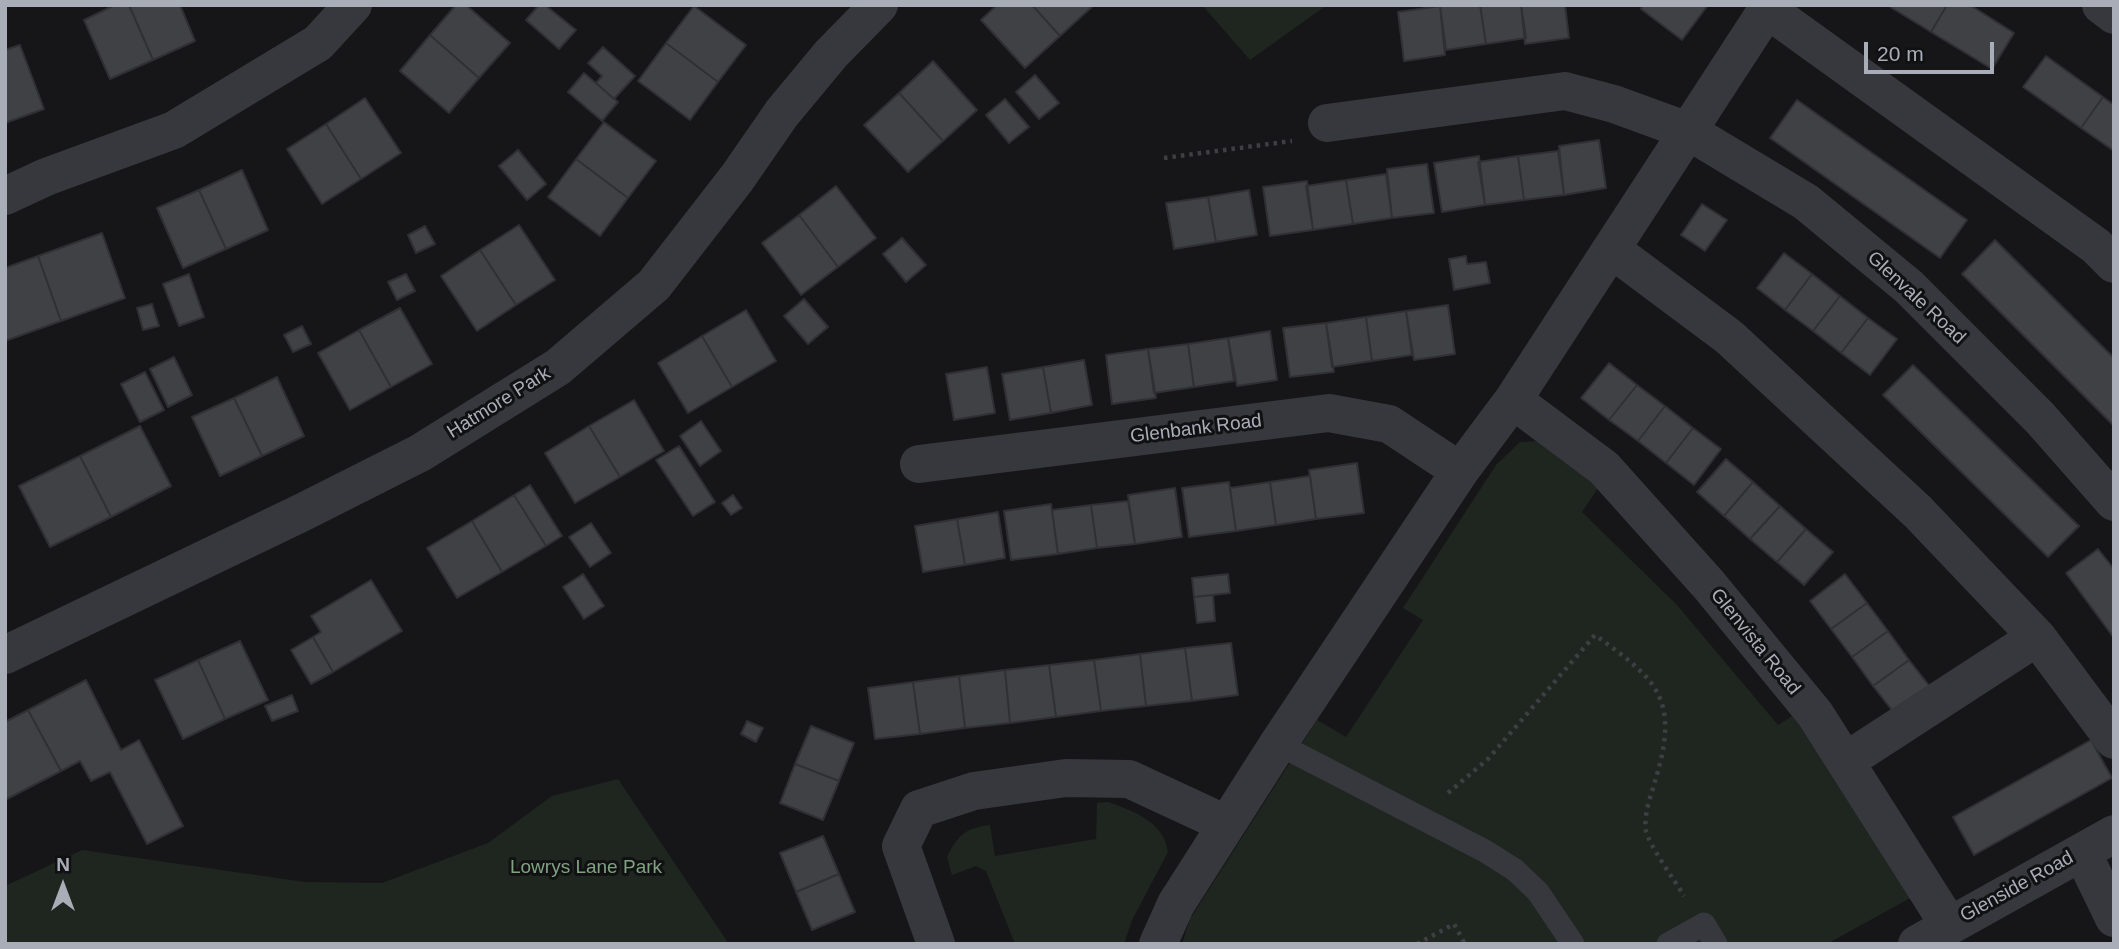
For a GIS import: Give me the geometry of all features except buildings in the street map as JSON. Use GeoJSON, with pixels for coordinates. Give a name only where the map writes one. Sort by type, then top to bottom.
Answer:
{"type":"FeatureCollection","features":[{"type":"Feature","properties":{"kind":"street"},"geometry":{"type":"LineString","coordinates":[[5,196],[46,177],[174,130],[318,43],[353,5]]}},
{"type":"Feature","properties":{"kind":"street","name":"Hatmore Park"},"geometry":{"type":"LineString","coordinates":[[5,655],[420,453],[558,367],[654,285],[737,178],[782,113],[831,54],[879,5]]}},
{"type":"Feature","properties":{"kind":"street"},"geometry":{"type":"LineString","coordinates":[[2101,5],[2114,15]]}},
{"type":"Feature","properties":{"kind":"street"},"geometry":{"type":"LineString","coordinates":[[1158,944],[1176,904],[1278,744],[1460,471],[1513,400],[1769,7],[2096,246],[2114,264]]}},
{"type":"Feature","properties":{"kind":"street"},"geometry":{"type":"LineString","coordinates":[[1327,123],[1565,91],[1614,104],[1688,131]]}},
{"type":"Feature","properties":{"kind":"street","name":"Glenvale Road"},"geometry":{"type":"LineString","coordinates":[[1688,131],[1806,202],[1909,287],[2040,418],[2114,502]]}},
{"type":"Feature","properties":{"kind":"street"},"geometry":{"type":"LineString","coordinates":[[1611,248],[1730,337],[1918,512],[2037,637],[2114,740]]}},
{"type":"Feature","properties":{"kind":"street","name":"Glenvista Road"},"geometry":{"type":"LineString","coordinates":[[1513,400],[1604,468],[1709,585],[1815,714],[1846,761],[1933,934]]}},
{"type":"Feature","properties":{"kind":"street","name":"Glenbank Road"},"geometry":{"type":"LineString","coordinates":[[919,464],[1329,413],[1389,424],[1460,471]]}},
{"type":"Feature","properties":{"kind":"street"},"geometry":{"type":"LineString","coordinates":[[1846,761],[2037,637]]}},
{"type":"Feature","properties":{"kind":"street"},"geometry":{"type":"LineString","coordinates":[[936,944],[901,846],[919,809],[974,791],[1066,778],[1129,779],[1226,824]]}},
{"type":"Feature","properties":{"kind":"street","name":"Glenside Road"},"geometry":{"type":"LineString","coordinates":[[1933,934],[2098,843],[2114,918]]}},
{"type":"Feature","properties":{"kind":"lane"},"geometry":{"type":"LineString","coordinates":[[1278,744],[1485,851],[1515,870],[1538,892],[1573,944]]}},
{"type":"Feature","properties":{"kind":"lane"},"geometry":{"type":"LineString","coordinates":[[1668,944],[1710,934]]}},
{"type":"Feature","properties":{"kind":"path"},"geometry":{"type":"LineString","coordinates":[[1164,158],[1300,140],[1327,123]]}},
{"type":"Feature","properties":{"kind":"path"},"geometry":{"type":"LineString","coordinates":[[1423,819],[1448,793],[1488,759],[1595,635],[1634,663],[1655,686],[1665,710],[1662,760],[1651,796],[1646,833],[1694,914],[1710,934]]}},
{"type":"Feature","properties":{"kind":"path"},"geometry":{"type":"LineString","coordinates":[[1417,944],[1454,924],[1465,944]]}},
{"type":"Feature","properties":{"kind":"green space"},"geometry":{"type":"Polygon","coordinates":[[[1202,5],[1327,5],[1250,60],[1202,5]]]}},
{"type":"Feature","properties":{"kind":"green space"},"geometry":{"type":"Polygon","coordinates":[[[1538,441],[1600,485],[1582,512],[1677,605],[1778,725],[1800,711],[1914,896],[1827,944],[1182,944],[1190,919],[1317,720],[1346,737],[1423,620],[1403,608],[1496,465],[1520,442],[1538,441]]]}},
{"type":"Feature","properties":{"kind":"green space","name":"Lowrys Lane Park"},"geometry":{"type":"Polygon","coordinates":[[[618,779],[729,944],[5,944],[5,886],[82,850],[305,882],[382,883],[488,843],[552,796],[618,779]]]}},
{"type":"Feature","properties":{"kind":"green space"},"geometry":{"type":"Polygon","coordinates":[[[1108,802],[1128,809],[1154,825],[1161,833],[1168,852],[1132,920],[1124,944],[1015,944],[986,871],[976,866],[952,875],[947,857],[959,838],[974,828],[990,825],[995,856],[1096,839],[1097,803],[1108,802]]]}}]}
